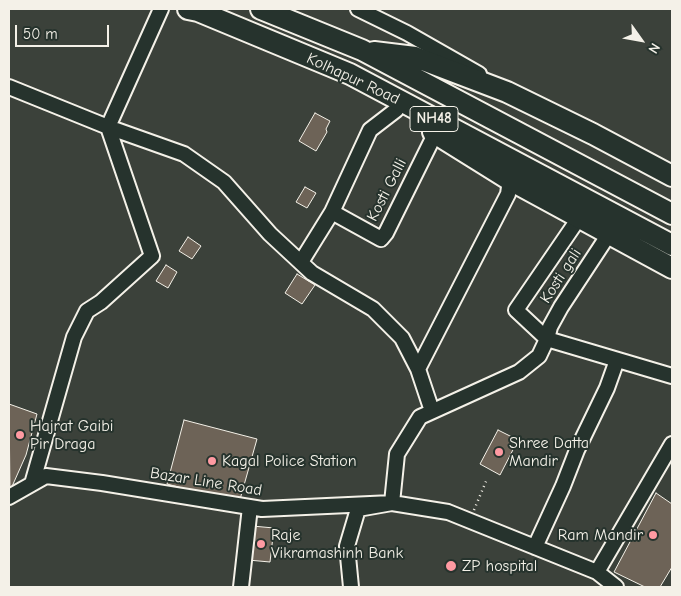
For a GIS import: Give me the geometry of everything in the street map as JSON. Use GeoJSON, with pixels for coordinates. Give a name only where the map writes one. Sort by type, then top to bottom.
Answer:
{"type":"FeatureCollection","features":[{"type":"Feature","properties":{"kind":"highway","name":"Kolhapur Road"},"geometry":{"type":"LineString","coordinates":[[188,9],[198,11],[341,70],[672,246]]}},
{"type":"Feature","properties":{"kind":"highway","name":"NH48"},"geometry":{"type":"LineString","coordinates":[[261,9],[362,50],[672,214]]}},
{"type":"Feature","properties":{"kind":"highway"},"geometry":{"type":"LineString","coordinates":[[362,50],[415,57],[507,92],[593,134],[672,176]]}},
{"type":"Feature","properties":{"kind":"highway"},"geometry":{"type":"LineString","coordinates":[[375,88],[396,110],[510,180],[672,268]]}},
{"type":"Feature","properties":{"kind":"street"},"geometry":{"type":"LineString","coordinates":[[9,501],[32,484],[74,337],[87,311],[101,302],[152,256],[108,127],[161,9]]}},
{"type":"Feature","properties":{"kind":"street"},"geometry":{"type":"LineString","coordinates":[[358,9],[406,33],[530,103]]}},
{"type":"Feature","properties":{"kind":"street"},"geometry":{"type":"LineString","coordinates":[[9,87],[108,127],[184,154],[224,182],[270,234],[312,273],[373,309],[402,338],[418,369],[432,412]]}},
{"type":"Feature","properties":{"kind":"street"},"geometry":{"type":"LineString","coordinates":[[301,262],[332,212],[370,130],[396,110]]}},
{"type":"Feature","properties":{"kind":"street","name":"Kosti Galli"},"geometry":{"type":"LineString","coordinates":[[332,212],[381,239],[386,233],[435,134]]}},
{"type":"Feature","properties":{"kind":"street"},"geometry":{"type":"LineString","coordinates":[[418,369],[508,194],[510,180]]}},
{"type":"Feature","properties":{"kind":"street"},"geometry":{"type":"LineString","coordinates":[[579,218],[516,310],[547,339],[672,376]]}},
{"type":"Feature","properties":{"kind":"street","name":"Kosti gali"},"geometry":{"type":"LineString","coordinates":[[392,503],[397,454],[420,417],[519,372],[539,356],[550,327],[561,307],[609,234]]}},
{"type":"Feature","properties":{"kind":"street"},"geometry":{"type":"LineString","coordinates":[[535,547],[577,450],[607,388],[617,360]]}},
{"type":"Feature","properties":{"kind":"street"},"geometry":{"type":"LineString","coordinates":[[597,572],[672,444]]}},
{"type":"Feature","properties":{"kind":"street","name":"Bazar Line Road"},"geometry":{"type":"LineString","coordinates":[[32,484],[46,476],[262,509],[392,503]]}},
{"type":"Feature","properties":{"kind":"street"},"geometry":{"type":"LineString","coordinates":[[351,587],[347,546],[358,509],[392,503],[448,512],[597,572],[616,587]]}},
{"type":"Feature","properties":{"kind":"street"},"geometry":{"type":"LineString","coordinates":[[241,587],[250,508]]}},
{"type":"Feature","properties":{"kind":"path"},"geometry":{"type":"LineString","coordinates":[[470,521],[487,479]]}},
{"type":"Feature","properties":{"kind":"building"},"geometry":{"type":"Polygon","coordinates":[[[315,113],[330,121],[326,129],[327,132],[316,151],[299,141],[315,113]]]}},
{"type":"Feature","properties":{"kind":"building"},"geometry":{"type":"Polygon","coordinates":[[[305,187],[316,193],[307,208],[296,202],[305,187]]]}},
{"type":"Feature","properties":{"kind":"building"},"geometry":{"type":"Polygon","coordinates":[[[188,237],[201,246],[192,259],[179,251],[188,237]]]}},
{"type":"Feature","properties":{"kind":"building"},"geometry":{"type":"Polygon","coordinates":[[[166,265],[177,272],[168,288],[156,281],[166,265]]]}},
{"type":"Feature","properties":{"kind":"building"},"geometry":{"type":"Polygon","coordinates":[[[297,274],[315,285],[302,304],[285,293],[297,274]]]}},
{"type":"Feature","properties":{"kind":"building","name":"Hajrat Gaibi Pir Draga"},"geometry":{"type":"Polygon","coordinates":[[[9,404],[37,414],[26,455],[10,491],[9,404]]]}},
{"type":"Feature","properties":{"kind":"building","name":"Kagal Police Station"},"geometry":{"type":"Polygon","coordinates":[[[184,420],[257,439],[239,503],[167,484],[184,420]]]}},
{"type":"Feature","properties":{"kind":"building","name":"Shree Datta Mandir"},"geometry":{"type":"Polygon","coordinates":[[[498,430],[518,440],[500,475],[480,464],[498,430]]]}},
{"type":"Feature","properties":{"kind":"building","name":"Ram Mandir"},"geometry":{"type":"Polygon","coordinates":[[[656,493],[672,504],[672,567],[660,587],[645,587],[614,572],[656,493]]]}},
{"type":"Feature","properties":{"kind":"building","name":"Raje Vikramashinh Bank"},"geometry":{"type":"Polygon","coordinates":[[[252,526],[274,528],[270,562],[248,560],[252,526]]]}},
{"type":"Feature","properties":{"kind":"place","name":"Hajrat Gaibi Pir Draga"},"geometry":{"type":"Point","coordinates":[20,435]}},
{"type":"Feature","properties":{"kind":"place","name":"Shree Datta Mandir"},"geometry":{"type":"Point","coordinates":[499,452]}},
{"type":"Feature","properties":{"kind":"place","name":"Kagal Police Station"},"geometry":{"type":"Point","coordinates":[212,461]}},
{"type":"Feature","properties":{"kind":"place","name":"Ram Mandir"},"geometry":{"type":"Point","coordinates":[653,535]}},
{"type":"Feature","properties":{"kind":"place","name":"Raje Vikramashinh Bank"},"geometry":{"type":"Point","coordinates":[261,544]}},
{"type":"Feature","properties":{"kind":"place","name":"ZP hospital"},"geometry":{"type":"Point","coordinates":[451,566]}}]}
